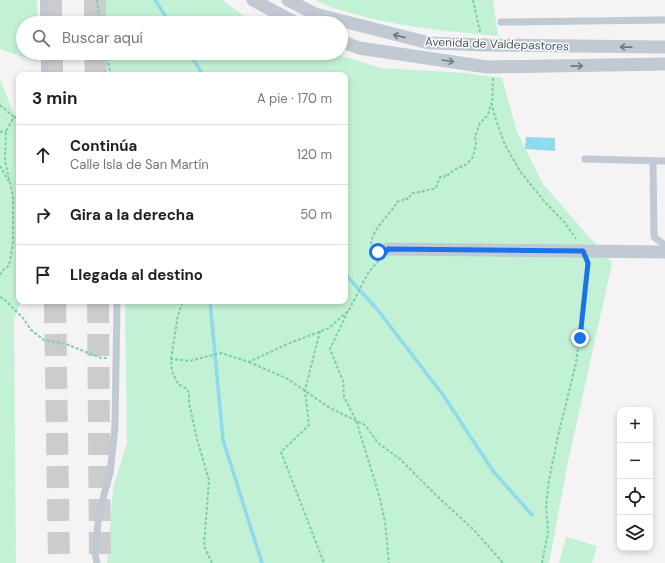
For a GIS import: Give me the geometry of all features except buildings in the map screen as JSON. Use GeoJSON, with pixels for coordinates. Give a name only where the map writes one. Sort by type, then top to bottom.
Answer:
{"type":"FeatureCollection","features":[{"type":"Feature","properties":{"kind":"street"},"geometry":{"type":"LineString","coordinates":[[253,0],[283,16]]}},
{"type":"Feature","properties":{"kind":"street","name":"Avenida de Valdepastores"},"geometry":{"type":"LineString","coordinates":[[288,0],[315,14],[323,16]]}},
{"type":"Feature","properties":{"kind":"street","name":"Avenida de Valdepastores"},"geometry":{"type":"LineString","coordinates":[[348,22],[429,43],[665,47]]}},
{"type":"Feature","properties":{"kind":"street","name":"Avenida de Valdepastores"},"geometry":{"type":"LineString","coordinates":[[348,44],[359,48],[493,67],[665,64]]}},
{"type":"Feature","properties":{"kind":"street"},"geometry":{"type":"LineString","coordinates":[[386,251],[665,252]]}},
{"type":"Feature","properties":{"kind":"lane"},"geometry":{"type":"LineString","coordinates":[[44,0],[44,16]]}},
{"type":"Feature","properties":{"kind":"lane"},"geometry":{"type":"LineString","coordinates":[[501,22],[665,20]]}},
{"type":"Feature","properties":{"kind":"lane"},"geometry":{"type":"LineString","coordinates":[[45,60],[45,72]]}},
{"type":"Feature","properties":{"kind":"lane"},"geometry":{"type":"LineString","coordinates":[[585,159],[665,161]]}},
{"type":"Feature","properties":{"kind":"lane"},"geometry":{"type":"LineString","coordinates":[[653,161],[654,237],[665,245]]}},
{"type":"Feature","properties":{"kind":"lane"},"geometry":{"type":"LineString","coordinates":[[97,563],[95,553],[100,513],[110,473],[115,427],[117,304]]}},
{"type":"Feature","properties":{"kind":"path"},"geometry":{"type":"LineString","coordinates":[[97,0],[99,16]]}},
{"type":"Feature","properties":{"kind":"path"},"geometry":{"type":"LineString","coordinates":[[473,0],[479,32],[486,45]]}},
{"type":"Feature","properties":{"kind":"path"},"geometry":{"type":"LineString","coordinates":[[108,60],[110,72]]}},
{"type":"Feature","properties":{"kind":"path"},"geometry":{"type":"LineString","coordinates":[[493,67],[492,104],[497,124],[505,145],[520,171],[574,235],[588,263],[576,363],[549,480],[546,506],[548,532],[542,563]]}},
{"type":"Feature","properties":{"kind":"path"},"geometry":{"type":"LineString","coordinates":[[386,251],[373,251],[371,248],[372,239],[381,223],[400,200],[403,200],[404,198],[408,199],[412,193],[436,188],[440,177],[444,177],[446,174],[448,175],[454,170],[470,162],[473,157],[475,147],[475,137],[480,123],[488,115],[492,96]]}},
{"type":"Feature","properties":{"kind":"path"},"geometry":{"type":"LineString","coordinates":[[0,104],[14,117],[6,131],[5,161],[13,196],[13,242],[9,266],[4,269],[0,275]]}},
{"type":"Feature","properties":{"kind":"path"},"geometry":{"type":"LineString","coordinates":[[0,132],[6,131]]}},
{"type":"Feature","properties":{"kind":"path"},"geometry":{"type":"LineString","coordinates":[[0,166],[10,184]]}},
{"type":"Feature","properties":{"kind":"path"},"geometry":{"type":"LineString","coordinates":[[386,251],[368,273],[330,349],[343,381],[344,397],[356,420],[379,495],[385,522],[389,563]]}},
{"type":"Feature","properties":{"kind":"path"},"geometry":{"type":"LineString","coordinates":[[0,297],[4,299],[23,318],[31,330],[44,340],[66,344],[100,358],[116,358]]}},
{"type":"Feature","properties":{"kind":"path"},"geometry":{"type":"LineString","coordinates":[[182,304],[178,315],[171,359],[172,371],[178,384],[186,389],[189,394],[197,439],[209,480],[204,546],[212,563]]}},
{"type":"Feature","properties":{"kind":"path"},"geometry":{"type":"LineString","coordinates":[[249,362],[285,345],[328,328],[348,310],[351,305]]}},
{"type":"Feature","properties":{"kind":"path"},"geometry":{"type":"LineString","coordinates":[[320,331],[305,390],[309,425],[281,452],[324,563]]}},
{"type":"Feature","properties":{"kind":"path"},"geometry":{"type":"LineString","coordinates":[[171,359],[189,361],[221,353],[249,362],[288,379],[330,408],[365,424],[378,443],[400,459],[474,530],[503,563]]}},
{"type":"Feature","properties":{"kind":"green space"},"geometry":{"type":"Polygon","coordinates":[[[0,0],[37,0],[38,16],[16,16],[16,54],[0,49],[0,0]]]}},
{"type":"Feature","properties":{"kind":"green space"},"geometry":{"type":"Polygon","coordinates":[[[103,0],[222,0],[244,16],[103,16],[103,0]]]}},
{"type":"Feature","properties":{"kind":"green space"},"geometry":{"type":"Polygon","coordinates":[[[316,0],[493,0],[498,36],[403,25],[339,10],[316,0]]]}},
{"type":"Feature","properties":{"kind":"green space"},"geometry":{"type":"Polygon","coordinates":[[[348,58],[381,68],[465,73],[502,78],[517,132],[543,184],[612,263],[568,462],[549,563],[107,563],[113,488],[127,443],[125,304],[348,304],[348,72],[104,72],[103,60],[348,60],[348,58]]]}},
{"type":"Feature","properties":{"kind":"green space"},"geometry":{"type":"Polygon","coordinates":[[[0,80],[16,118],[16,304],[20,304],[14,320],[16,563],[0,563],[0,80]]]}},
{"type":"Feature","properties":{"kind":"green space"},"geometry":{"type":"Polygon","coordinates":[[[566,537],[597,546],[592,563],[559,563],[566,537]]]}},
{"type":"Feature","properties":{"kind":"water"},"geometry":{"type":"Polygon","coordinates":[[[526,137],[555,138],[555,151],[525,149],[526,137]]]}},
{"type":"Feature","properties":{"kind":"waterway"},"geometry":{"type":"LineString","coordinates":[[155,0],[165,16]]}},
{"type":"Feature","properties":{"kind":"waterway"},"geometry":{"type":"LineString","coordinates":[[193,60],[201,72]]}},
{"type":"Feature","properties":{"kind":"waterway"},"geometry":{"type":"LineString","coordinates":[[348,277],[377,309],[443,395],[493,471],[532,515]]}},
{"type":"Feature","properties":{"kind":"waterway"},"geometry":{"type":"LineString","coordinates":[[210,304],[223,440],[262,563]]}},
{"type":"Feature","properties":{"kind":"tunnel"},"geometry":{"type":"LineString","coordinates":[[51,0],[51,16]]}},
{"type":"Feature","properties":{"kind":"tunnel"},"geometry":{"type":"LineString","coordinates":[[95,0],[95,16]]}},
{"type":"Feature","properties":{"kind":"tunnel"},"geometry":{"type":"LineString","coordinates":[[52,60],[52,72]]}},
{"type":"Feature","properties":{"kind":"tunnel"},"geometry":{"type":"LineString","coordinates":[[95,60],[96,72]]}},
{"type":"Feature","properties":{"kind":"tunnel"},"geometry":{"type":"LineString","coordinates":[[55,304],[59,563]]}},
{"type":"Feature","properties":{"kind":"tunnel"},"geometry":{"type":"LineString","coordinates":[[98,304],[100,563]]}},
{"type":"Feature","properties":{"kind":"route"},"geometry":{"type":"LineString","coordinates":[[378,252],[384,254],[388,249],[583,251],[588,263],[588,268],[580,338]]}}]}
